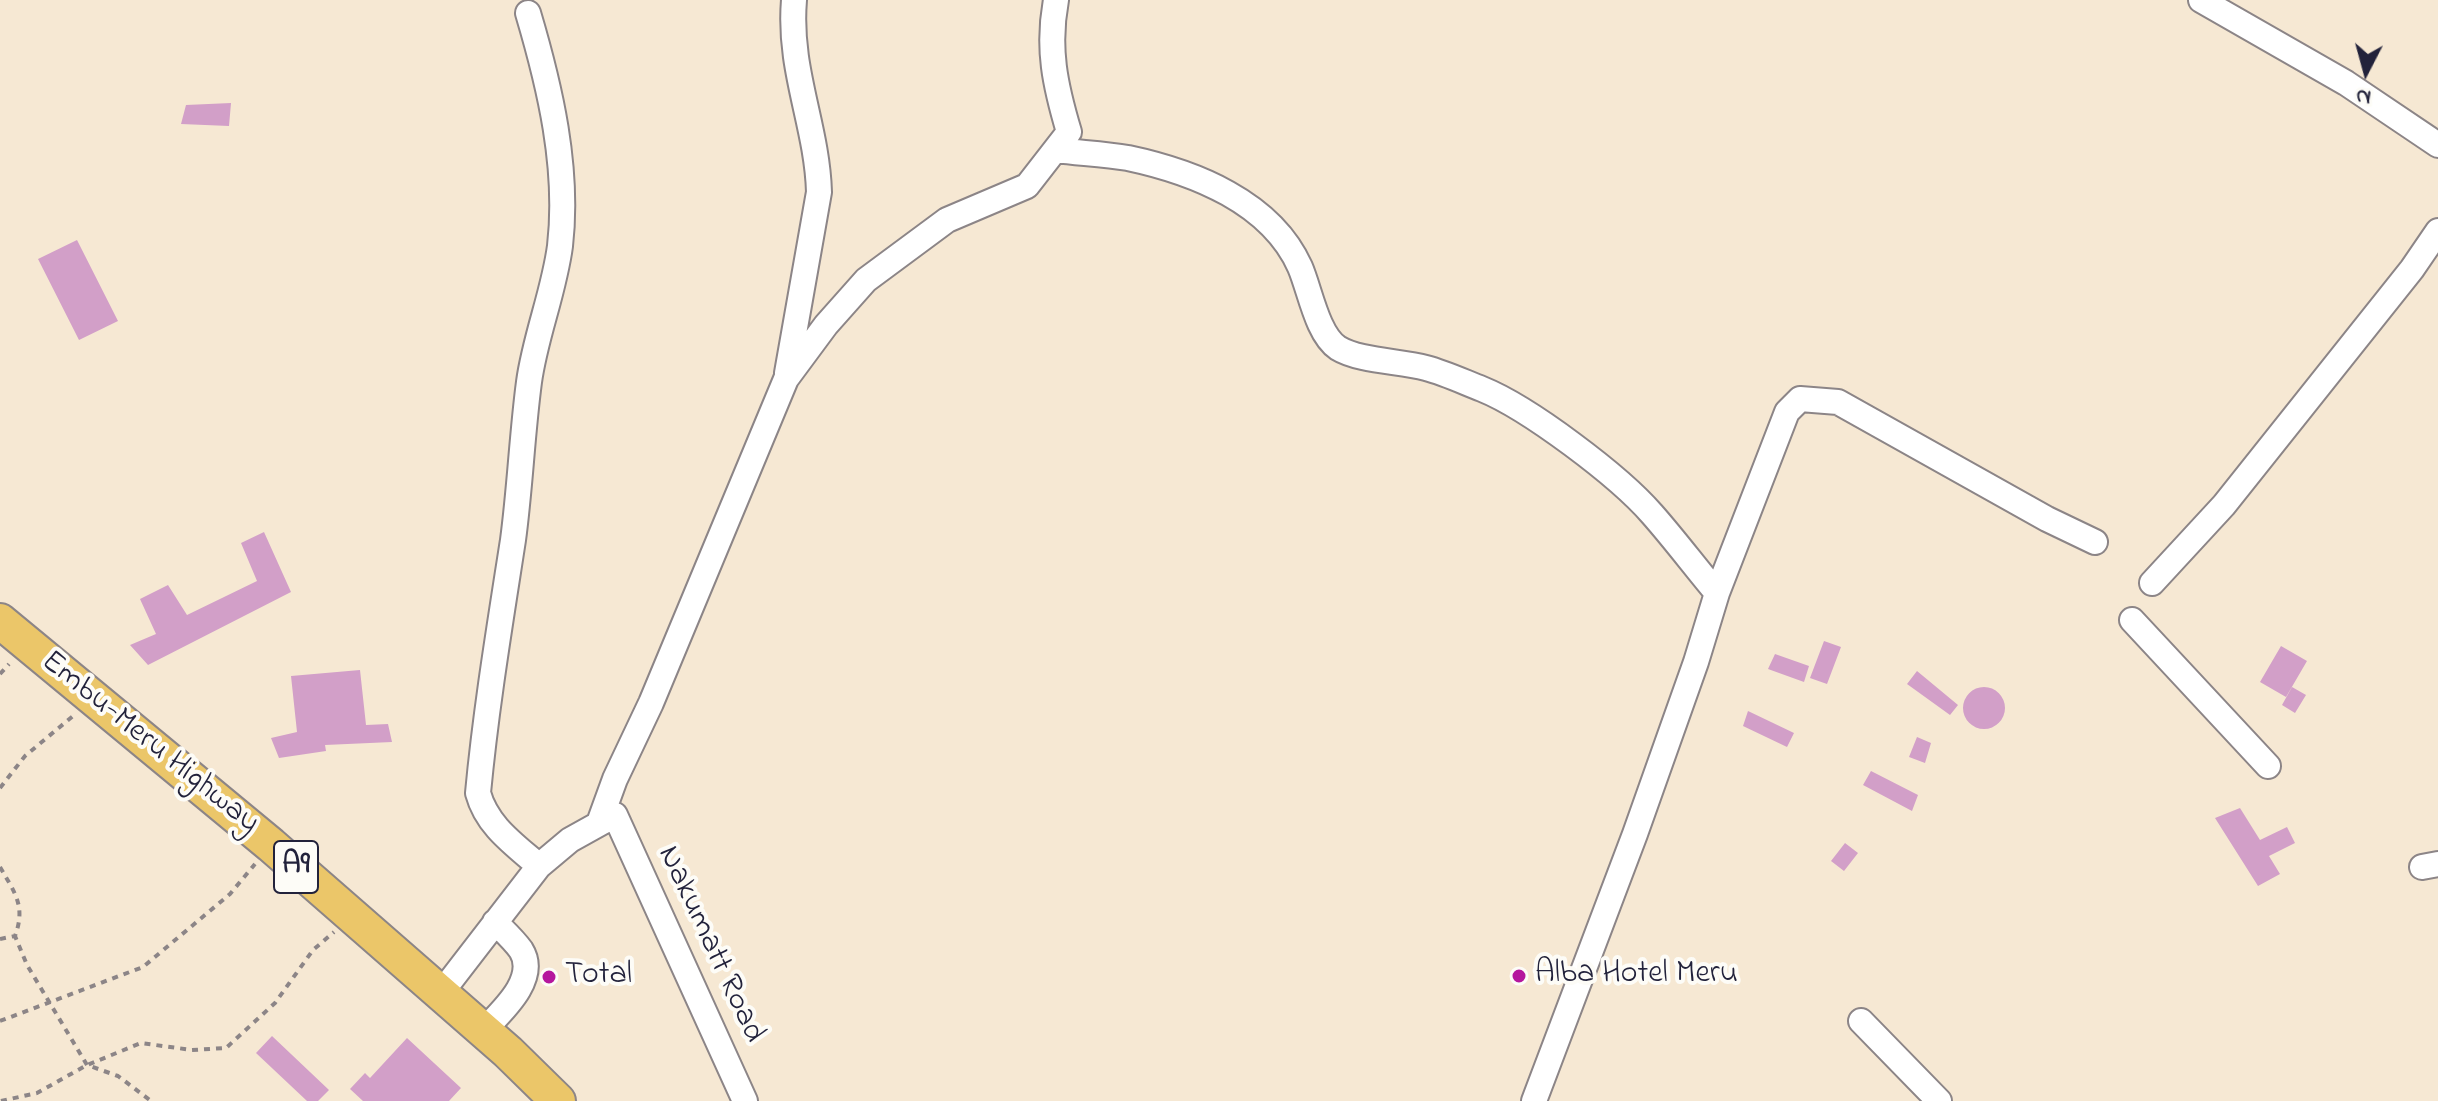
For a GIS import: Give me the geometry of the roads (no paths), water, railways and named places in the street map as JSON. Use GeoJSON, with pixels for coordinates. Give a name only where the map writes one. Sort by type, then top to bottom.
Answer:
{"type":"FeatureCollection","features":[{"type":"Feature","properties":{"kind":"highway","name":"Embu-Meru Highway"},"geometry":{"type":"LineString","coordinates":[[0,621],[271,845],[484,1030],[558,1101]]}},
{"type":"Feature","properties":{"kind":"street"},"geometry":{"type":"LineString","coordinates":[[441,993],[539,866],[570,840],[607,819],[786,379],[819,192],[819,166],[794,57],[794,0]]}},
{"type":"Feature","properties":{"kind":"street"},"geometry":{"type":"LineString","coordinates":[[786,379],[826,325],[866,280],[947,220],[1027,186],[1069,132],[1053,67],[1050,37],[1056,0]]}},
{"type":"Feature","properties":{"kind":"street"},"geometry":{"type":"LineString","coordinates":[[2201,0],[2346,83],[2438,145]]}},
{"type":"Feature","properties":{"kind":"street"},"geometry":{"type":"LineString","coordinates":[[528,13],[539,49],[558,145],[563,192],[560,247],[530,377],[513,536],[494,655],[478,793],[482,809],[492,824],[539,866]]}},
{"type":"Feature","properties":{"kind":"street"},"geometry":{"type":"LineString","coordinates":[[1056,150],[1126,158],[1184,173],[1219,188],[1247,206],[1270,223],[1292,250],[1321,328],[1339,349],[1426,368],[1486,390],[1535,419],[1604,471],[1651,512],[1717,593]]}},
{"type":"Feature","properties":{"kind":"street"},"geometry":{"type":"LineString","coordinates":[[2152,583],[2224,505],[2412,269],[2438,231]]}},
{"type":"Feature","properties":{"kind":"street"},"geometry":{"type":"LineString","coordinates":[[1534,1101],[1635,834],[1717,593],[1787,412],[1800,399],[1838,402],[2047,519],[2095,542]]}},
{"type":"Feature","properties":{"kind":"street"},"geometry":{"type":"LineString","coordinates":[[2132,620],[2268,766]]}},
{"type":"Feature","properties":{"kind":"street","name":"Nakumatt Road"},"geometry":{"type":"LineString","coordinates":[[607,819],[745,1101]]}},
{"type":"Feature","properties":{"kind":"street"},"geometry":{"type":"LineString","coordinates":[[484,1030],[516,997],[524,977],[523,953],[495,922]]}},
{"type":"Feature","properties":{"kind":"street"},"geometry":{"type":"LineString","coordinates":[[1861,1021],[1939,1101]]}},
{"type":"Feature","properties":{"kind":"place","name":"Alba Hotel Meru"},"geometry":{"type":"Point","coordinates":[1519,976]}},
{"type":"Feature","properties":{"kind":"place","name":"Total"},"geometry":{"type":"Point","coordinates":[549,977]}}]}
